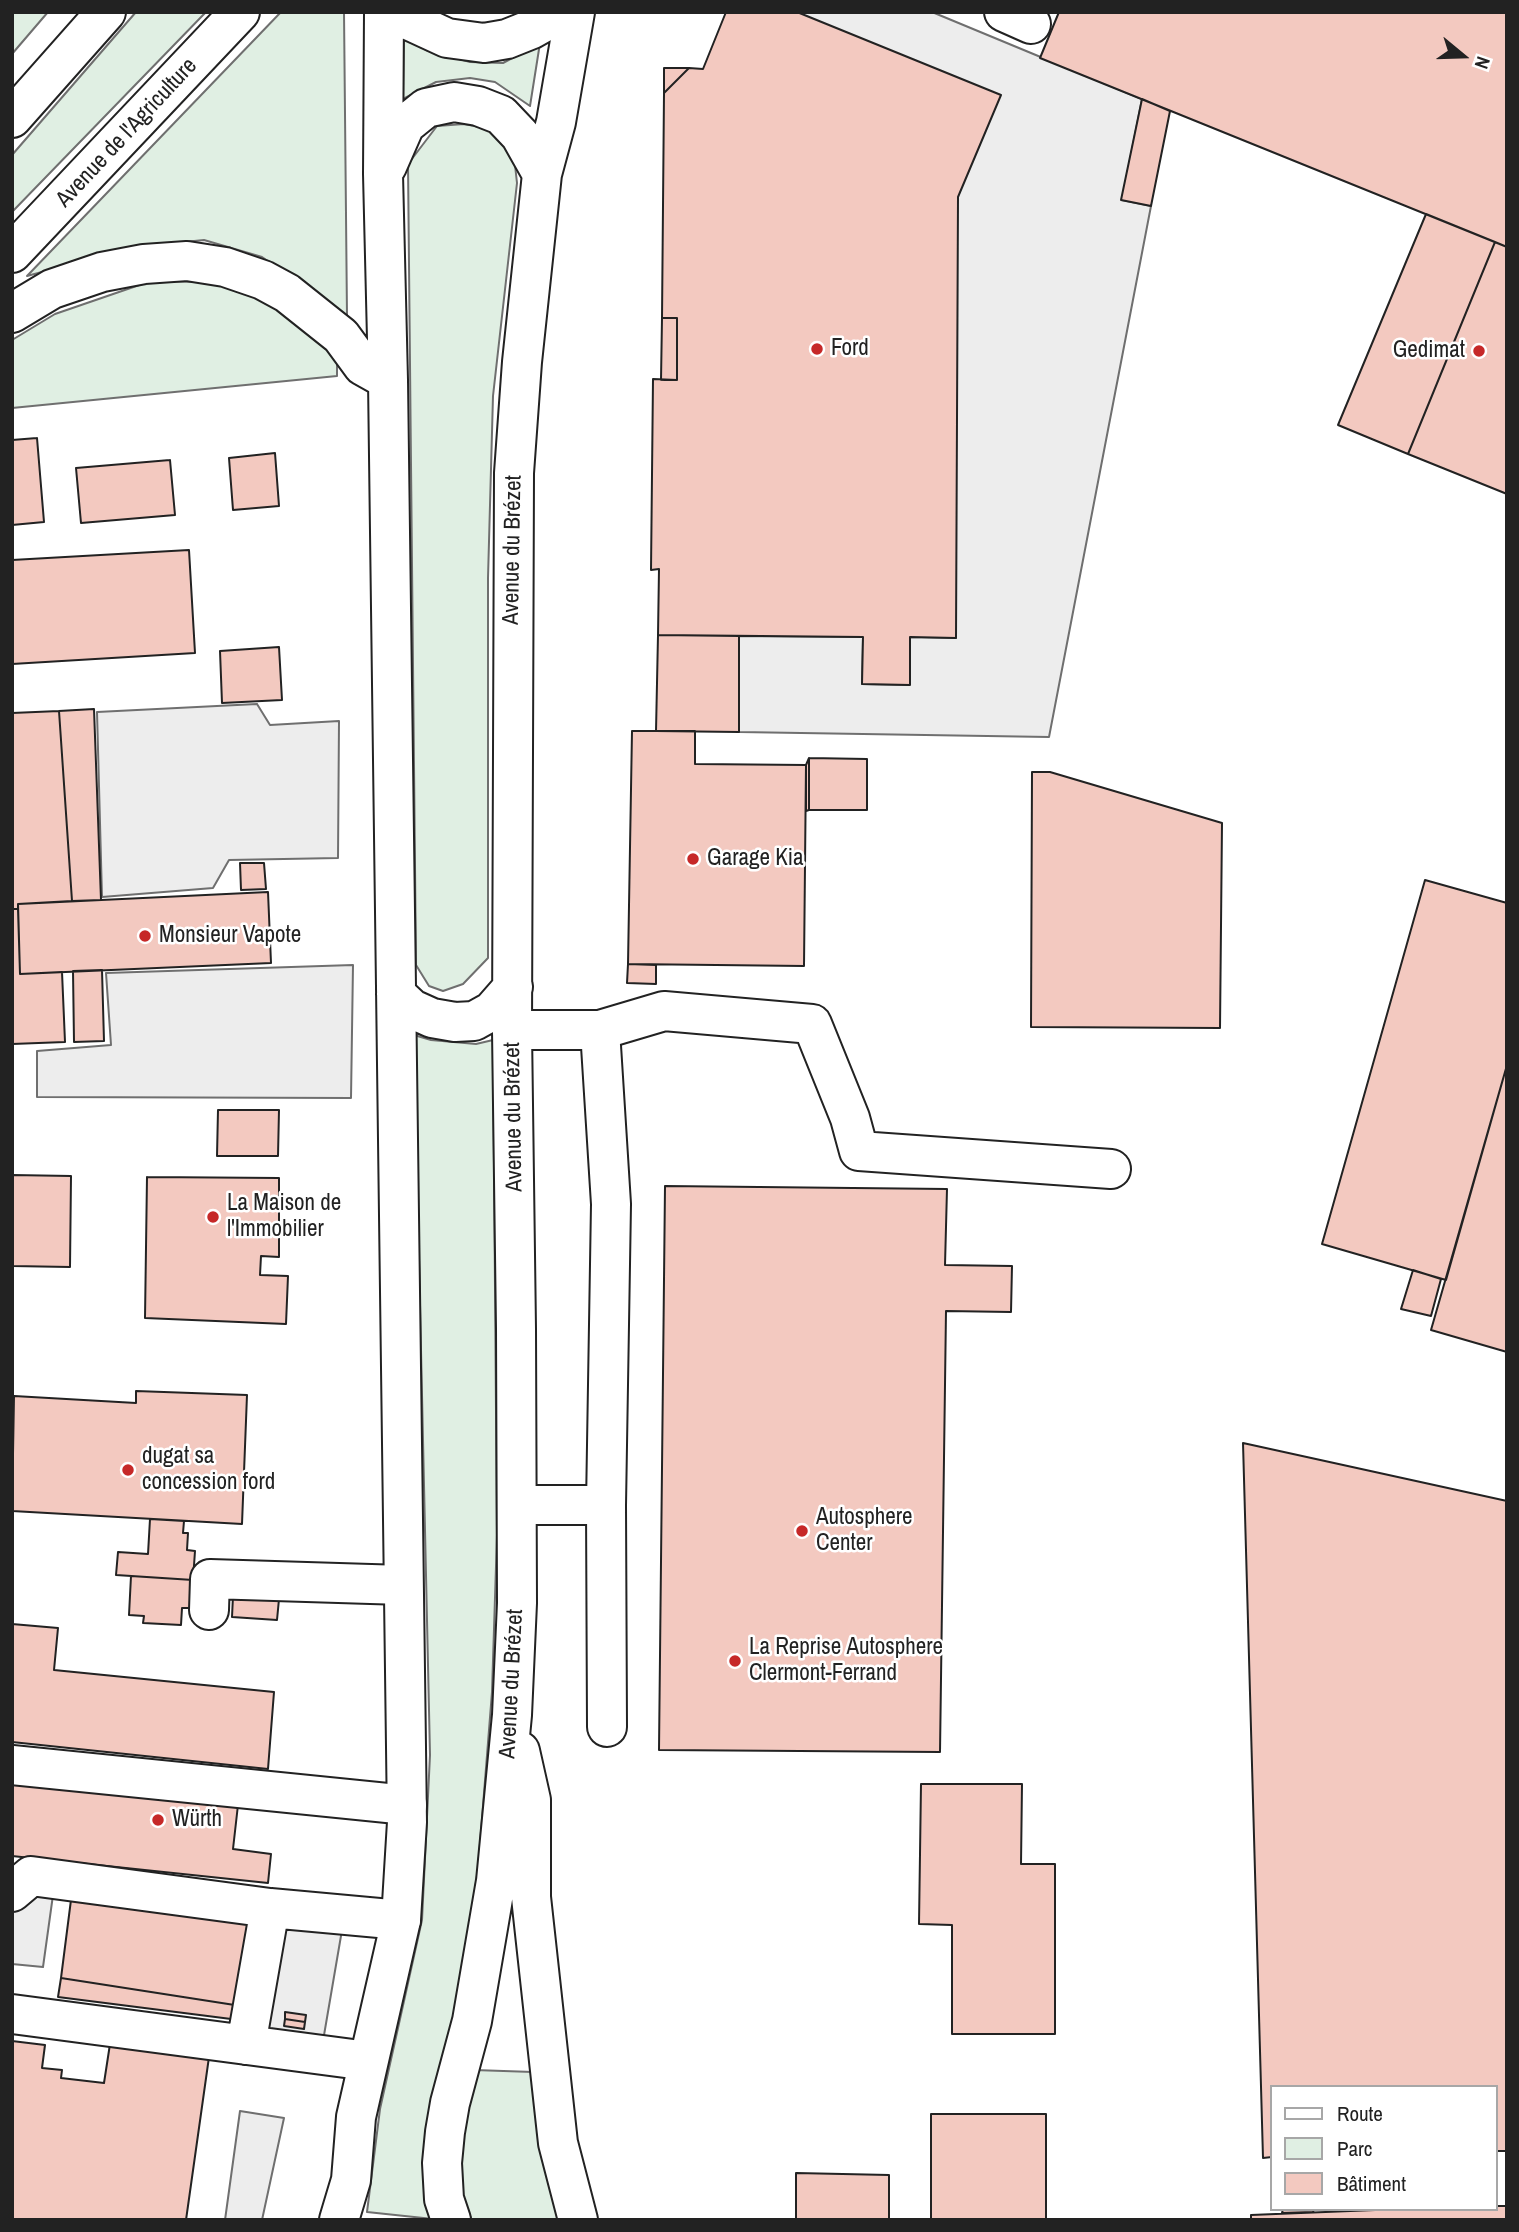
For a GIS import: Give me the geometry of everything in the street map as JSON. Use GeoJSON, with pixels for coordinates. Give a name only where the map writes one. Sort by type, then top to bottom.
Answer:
{"type":"FeatureCollection","features":[{"type":"Feature","properties":{"kind":"main road"},"geometry":{"type":"LineString","coordinates":[[12,118],[106,12]]}},
{"type":"Feature","properties":{"kind":"main road","name":"Avenue de l'Agriculture"},"geometry":{"type":"LineString","coordinates":[[12,253],[240,12]]}},
{"type":"Feature","properties":{"kind":"main road"},"geometry":{"type":"LineString","coordinates":[[339,2220],[351,2180],[356,2117],[401,1920],[406,1871],[388,380],[383,174],[384,12]]}},
{"type":"Feature","properties":{"kind":"main road"},"geometry":{"type":"LineString","coordinates":[[401,12],[408,20],[447,38],[484,43],[507,39],[562,12]]}},
{"type":"Feature","properties":{"kind":"main road","name":"Avenue du Brézet"},"geometry":{"type":"LineString","coordinates":[[451,2220],[444,2199],[442,2163],[445,2132],[472,2021],[496,1881],[512,1715],[517,1603],[512,1030],[514,473],[522,362],[542,174],[556,122],[575,12]]}},
{"type":"Feature","properties":{"kind":"main road"},"geometry":{"type":"LineString","coordinates":[[383,174],[405,125],[426,108],[454,102],[478,106],[501,115],[520,135],[542,174]]}},
{"type":"Feature","properties":{"kind":"main road"},"geometry":{"type":"LineString","coordinates":[[12,313],[52,289],[102,271],[187,261],[225,267],[263,280],[287,293],[341,336],[363,366],[388,380]]}},
{"type":"Feature","properties":{"kind":"main road"},"geometry":{"type":"LineString","coordinates":[[396,994],[412,1009],[432,1018],[455,1022],[474,1021],[492,1011],[513,987]]}},
{"type":"Feature","properties":{"kind":"main road"},"geometry":{"type":"LineString","coordinates":[[512,1030],[600,1030],[664,1011],[812,1024],[850,1118],[859,1151],[1111,1170]]}},
{"type":"Feature","properties":{"kind":"main road"},"geometry":{"type":"LineString","coordinates":[[600,1030],[611,1204],[606,1504],[607,1727]]}},
{"type":"Feature","properties":{"kind":"main road"},"geometry":{"type":"LineString","coordinates":[[517,1505],[606,1504]]}},
{"type":"Feature","properties":{"kind":"main road"},"geometry":{"type":"LineString","coordinates":[[209,1610],[210,1579],[403,1585]]}},
{"type":"Feature","properties":{"kind":"main road"},"geometry":{"type":"LineString","coordinates":[[512,1715],[531,1800],[531,1897],[558,2143],[578,2220]]}},
{"type":"Feature","properties":{"kind":"main road"},"geometry":{"type":"LineString","coordinates":[[12,1765],[407,1805]]}},
{"type":"Feature","properties":{"kind":"main road"},"geometry":{"type":"LineString","coordinates":[[12,1892],[32,1876],[270,1908],[401,1920]]}},
{"type":"Feature","properties":{"kind":"main road"},"geometry":{"type":"LineString","coordinates":[[246,2045],[270,1908]]}},
{"type":"Feature","properties":{"kind":"main road"},"geometry":{"type":"LineString","coordinates":[[12,2014],[368,2061]]}},
{"type":"Feature","properties":{"kind":"green space"},"geometry":{"type":"Polygon","coordinates":[[[12,12],[48,12],[12,54],[12,12]]]}},
{"type":"Feature","properties":{"kind":"green space"},"geometry":{"type":"Polygon","coordinates":[[[136,12],[206,12],[12,212],[12,155],[136,12]]]}},
{"type":"Feature","properties":{"kind":"green space"},"geometry":{"type":"Polygon","coordinates":[[[281,12],[344,12],[347,316],[262,257],[204,240],[135,247],[27,276],[281,12]]]}},
{"type":"Feature","properties":{"kind":"green space"},"geometry":{"type":"Polygon","coordinates":[[[404,32],[426,50],[470,62],[503,63],[540,43],[530,106],[495,82],[470,78],[436,82],[403,99],[404,32]]]}},
{"type":"Feature","properties":{"kind":"green space"},"geometry":{"type":"Polygon","coordinates":[[[464,124],[491,129],[514,156],[517,183],[493,396],[488,578],[488,958],[463,984],[443,991],[429,986],[416,965],[408,164],[437,126],[464,124]]]}},
{"type":"Feature","properties":{"kind":"green space"},"geometry":{"type":"Polygon","coordinates":[[[151,281],[209,282],[261,294],[337,353],[337,376],[12,408],[12,340],[55,314],[151,281]]]}},
{"type":"Feature","properties":{"kind":"green space"},"geometry":{"type":"Polygon","coordinates":[[[414,1035],[431,1040],[476,1044],[493,1040],[497,1535],[492,1692],[478,1869],[455,2027],[433,2219],[367,2212],[380,2109],[422,1920],[430,1755],[414,1035]]]}},
{"type":"Feature","properties":{"kind":"green space"},"geometry":{"type":"Polygon","coordinates":[[[474,2070],[533,2072],[562,2220],[472,2220],[459,2193],[459,2152],[474,2070]]]}},
{"type":"Feature","properties":{"kind":"shaded area"},"geometry":{"type":"Polygon","coordinates":[[[797,12],[932,12],[1142,99],[1122,200],[1151,206],[1049,737],[739,732],[739,636],[863,637],[862,684],[909,685],[910,637],[956,638],[797,12]]]}},
{"type":"Feature","properties":{"kind":"shaded area"},"geometry":{"type":"Polygon","coordinates":[[[257,704],[270,725],[339,721],[338,858],[229,860],[213,888],[102,897],[97,712],[257,704]]]}},
{"type":"Feature","properties":{"kind":"shaded area"},"geometry":{"type":"Polygon","coordinates":[[[353,965],[351,1098],[37,1097],[37,1051],[111,1045],[106,973],[353,965]]]}},
{"type":"Feature","properties":{"kind":"shaded area"},"geometry":{"type":"Polygon","coordinates":[[[12,1867],[53,1895],[43,1967],[12,1964],[12,1867]]]}},
{"type":"Feature","properties":{"kind":"shaded area"},"geometry":{"type":"Polygon","coordinates":[[[276,1928],[342,1930],[323,2041],[258,2033],[276,1928]]]}},
{"type":"Feature","properties":{"kind":"shaded area"},"geometry":{"type":"Polygon","coordinates":[[[240,2111],[284,2118],[262,2220],[225,2220],[240,2111]]]}},
{"type":"Feature","properties":{"kind":"building","name":"Ford"},"geometry":{"type":"Polygon","coordinates":[[[726,12],[797,12],[1001,95],[958,197],[956,638],[910,637],[910,685],[862,684],[863,637],[658,635],[659,569],[651,570],[653,379],[677,380],[677,318],[662,318],[664,93],[689,68],[703,69],[726,12]]]}},
{"type":"Feature","properties":{"kind":"building"},"geometry":{"type":"Polygon","coordinates":[[[1059,12],[1507,12],[1507,247],[1040,58],[1059,12]]]}},
{"type":"Feature","properties":{"kind":"building"},"geometry":{"type":"Polygon","coordinates":[[[664,68],[689,68],[664,93],[664,68]]]}},
{"type":"Feature","properties":{"kind":"building"},"geometry":{"type":"Polygon","coordinates":[[[1142,99],[1170,111],[1151,206],[1121,200],[1142,99]]]}},
{"type":"Feature","properties":{"kind":"building"},"geometry":{"type":"Polygon","coordinates":[[[1426,214],[1495,242],[1408,454],[1338,425],[1426,214]]]}},
{"type":"Feature","properties":{"kind":"building","name":"Gedimat"},"geometry":{"type":"Polygon","coordinates":[[[1495,242],[1507,247],[1507,494],[1408,454],[1495,242]]]}},
{"type":"Feature","properties":{"kind":"building"},"geometry":{"type":"Polygon","coordinates":[[[662,318],[677,318],[677,380],[661,380],[662,318]]]}},
{"type":"Feature","properties":{"kind":"building"},"geometry":{"type":"Polygon","coordinates":[[[37,438],[44,522],[12,525],[12,440],[37,438]]]}},
{"type":"Feature","properties":{"kind":"building"},"geometry":{"type":"Polygon","coordinates":[[[275,453],[279,506],[233,510],[229,458],[275,453]]]}},
{"type":"Feature","properties":{"kind":"building"},"geometry":{"type":"Polygon","coordinates":[[[170,460],[175,515],[81,523],[76,468],[170,460]]]}},
{"type":"Feature","properties":{"kind":"building"},"geometry":{"type":"Polygon","coordinates":[[[189,550],[195,653],[12,664],[12,560],[189,550]]]}},
{"type":"Feature","properties":{"kind":"building"},"geometry":{"type":"Polygon","coordinates":[[[658,635],[739,636],[739,732],[656,731],[658,635]]]}},
{"type":"Feature","properties":{"kind":"building"},"geometry":{"type":"Polygon","coordinates":[[[279,647],[282,700],[222,703],[220,651],[279,647]]]}},
{"type":"Feature","properties":{"kind":"building"},"geometry":{"type":"Polygon","coordinates":[[[94,709],[101,900],[72,901],[59,711],[94,709]]]}},
{"type":"Feature","properties":{"kind":"building"},"geometry":{"type":"Polygon","coordinates":[[[59,711],[72,901],[18,904],[18,909],[12,909],[12,713],[59,711]]]}},
{"type":"Feature","properties":{"kind":"building"},"geometry":{"type":"Polygon","coordinates":[[[632,731],[695,731],[695,764],[806,765],[804,966],[628,964],[632,731]]]}},
{"type":"Feature","properties":{"kind":"building"},"geometry":{"type":"Polygon","coordinates":[[[809,758],[809,810],[806,811],[806,765],[809,758]]]}},
{"type":"Feature","properties":{"kind":"building"},"geometry":{"type":"Polygon","coordinates":[[[809,758],[867,759],[867,810],[809,810],[809,758]]]}},
{"type":"Feature","properties":{"kind":"building"},"geometry":{"type":"Polygon","coordinates":[[[1032,772],[1050,772],[1222,823],[1220,1028],[1031,1027],[1032,772]]]}},
{"type":"Feature","properties":{"kind":"building"},"geometry":{"type":"Polygon","coordinates":[[[240,863],[264,863],[266,889],[241,890],[240,863]]]}},
{"type":"Feature","properties":{"kind":"building"},"geometry":{"type":"Polygon","coordinates":[[[1425,880],[1507,903],[1507,1065],[1446,1280],[1322,1244],[1425,880]]]}},
{"type":"Feature","properties":{"kind":"building","name":"Monsieur Vapote"},"geometry":{"type":"Polygon","coordinates":[[[268,892],[271,963],[20,974],[18,904],[268,892]]]}},
{"type":"Feature","properties":{"kind":"building"},"geometry":{"type":"Polygon","coordinates":[[[12,909],[18,909],[20,974],[62,972],[65,1042],[12,1044],[12,909]]]}},
{"type":"Feature","properties":{"kind":"building"},"geometry":{"type":"Polygon","coordinates":[[[628,964],[656,965],[656,984],[627,983],[628,964]]]}},
{"type":"Feature","properties":{"kind":"building"},"geometry":{"type":"Polygon","coordinates":[[[102,970],[104,1041],[74,1042],[73,971],[102,970]]]}},
{"type":"Feature","properties":{"kind":"building"},"geometry":{"type":"Polygon","coordinates":[[[1507,1065],[1507,1352],[1431,1330],[1507,1065]]]}},
{"type":"Feature","properties":{"kind":"building"},"geometry":{"type":"Polygon","coordinates":[[[218,1110],[279,1110],[278,1156],[217,1156],[218,1110]]]}},
{"type":"Feature","properties":{"kind":"building"},"geometry":{"type":"Polygon","coordinates":[[[12,1175],[71,1176],[70,1267],[12,1266],[12,1175]]]}},
{"type":"Feature","properties":{"kind":"building","name":"La Maison de l'Immobilier"},"geometry":{"type":"Polygon","coordinates":[[[147,1177],[279,1178],[279,1257],[261,1256],[260,1275],[288,1276],[286,1324],[145,1318],[147,1177]]]}},
{"type":"Feature","properties":{"kind":"building","name":"Autosphere Center"},"geometry":{"type":"Polygon","coordinates":[[[665,1186],[947,1189],[945,1265],[1012,1266],[1011,1312],[946,1311],[940,1752],[659,1750],[665,1186]]]}},
{"type":"Feature","properties":{"kind":"building"},"geometry":{"type":"Polygon","coordinates":[[[1413,1270],[1441,1279],[1431,1316],[1401,1309],[1413,1270]]]}},
{"type":"Feature","properties":{"kind":"building","name":"dugat sa concession ford"},"geometry":{"type":"Polygon","coordinates":[[[136,1391],[247,1395],[242,1524],[12,1511],[14,1396],[136,1403],[136,1391]]]}},
{"type":"Feature","properties":{"kind":"building"},"geometry":{"type":"Polygon","coordinates":[[[1243,1443],[1507,1501],[1507,2151],[1498,2151],[1498,2085],[1270,2085],[1270,2157],[1263,2158],[1243,1443]]]}},
{"type":"Feature","properties":{"kind":"building"},"geometry":{"type":"Polygon","coordinates":[[[150,1519],[184,1521],[183,1533],[188,1533],[187,1550],[195,1551],[193,1580],[116,1575],[118,1552],[148,1554],[150,1519]]]}},
{"type":"Feature","properties":{"kind":"building"},"geometry":{"type":"Polygon","coordinates":[[[131,1576],[193,1580],[191,1608],[182,1608],[181,1625],[143,1623],[144,1616],[129,1615],[131,1576]]]}},
{"type":"Feature","properties":{"kind":"building"},"geometry":{"type":"Polygon","coordinates":[[[233,1596],[279,1599],[277,1620],[232,1617],[233,1596]]]}},
{"type":"Feature","properties":{"kind":"building"},"geometry":{"type":"Polygon","coordinates":[[[12,1624],[58,1628],[54,1670],[274,1692],[268,1769],[12,1742],[12,1624]]]}},
{"type":"Feature","properties":{"kind":"building"},"geometry":{"type":"Polygon","coordinates":[[[12,1773],[239,1796],[233,1849],[271,1854],[268,1883],[12,1856],[12,1773]]]}},
{"type":"Feature","properties":{"kind":"building"},"geometry":{"type":"Polygon","coordinates":[[[921,1784],[1022,1784],[1021,1864],[1055,1864],[1055,2034],[952,2034],[952,1925],[919,1924],[921,1784]]]}},
{"type":"Feature","properties":{"kind":"building"},"geometry":{"type":"Polygon","coordinates":[[[72,1892],[253,1916],[241,2006],[61,1978],[72,1892]]]}},
{"type":"Feature","properties":{"kind":"building"},"geometry":{"type":"Polygon","coordinates":[[[61,1978],[241,2006],[239,2020],[58,1997],[61,1978]]]}},
{"type":"Feature","properties":{"kind":"building"},"geometry":{"type":"Polygon","coordinates":[[[285,2012],[306,2015],[305,2022],[285,2019],[285,2012]]]}},
{"type":"Feature","properties":{"kind":"building"},"geometry":{"type":"Polygon","coordinates":[[[285,2019],[305,2022],[304,2029],[284,2026],[285,2019]]]}},
{"type":"Feature","properties":{"kind":"building"},"geometry":{"type":"Polygon","coordinates":[[[12,2041],[45,2045],[42,2068],[62,2070],[61,2078],[104,2083],[110,2044],[209,2057],[186,2220],[12,2220],[12,2041]]]}},
{"type":"Feature","properties":{"kind":"building"},"geometry":{"type":"Polygon","coordinates":[[[931,2114],[1046,2114],[1046,2220],[931,2220],[931,2114]]]}},
{"type":"Feature","properties":{"kind":"building"},"geometry":{"type":"Polygon","coordinates":[[[796,2173],[889,2175],[889,2220],[796,2220],[796,2173]]]}},
{"type":"Feature","properties":{"kind":"building"},"geometry":{"type":"Polygon","coordinates":[[[1498,2206],[1507,2206],[1507,2220],[1251,2220],[1251,2215],[1350,2211],[1498,2211],[1498,2206]]]}},
{"type":"Feature","properties":{"kind":"building"},"geometry":{"type":"Polygon","coordinates":[[[1282,2211],[1313,2211],[1313,2212],[1282,2211]]]}},
{"type":"Feature","properties":{"kind":"place","name":"Ford"},"geometry":{"type":"Point","coordinates":[817,349]}},
{"type":"Feature","properties":{"kind":"place","name":"Gedimat"},"geometry":{"type":"Point","coordinates":[1479,351]}},
{"type":"Feature","properties":{"kind":"place","name":"Garage Kia"},"geometry":{"type":"Point","coordinates":[693,859]}},
{"type":"Feature","properties":{"kind":"place","name":"Monsieur Vapote"},"geometry":{"type":"Point","coordinates":[145,936]}},
{"type":"Feature","properties":{"kind":"place","name":"La Maison de l'Immobilier"},"geometry":{"type":"Point","coordinates":[213,1217]}},
{"type":"Feature","properties":{"kind":"place","name":"dugat sa concession ford"},"geometry":{"type":"Point","coordinates":[128,1470]}},
{"type":"Feature","properties":{"kind":"place","name":"Autosphere Center"},"geometry":{"type":"Point","coordinates":[802,1531]}},
{"type":"Feature","properties":{"kind":"place","name":"La Reprise Autosphere Clermont-Ferrand"},"geometry":{"type":"Point","coordinates":[735,1661]}},
{"type":"Feature","properties":{"kind":"place","name":"Würth"},"geometry":{"type":"Point","coordinates":[158,1820]}}]}
